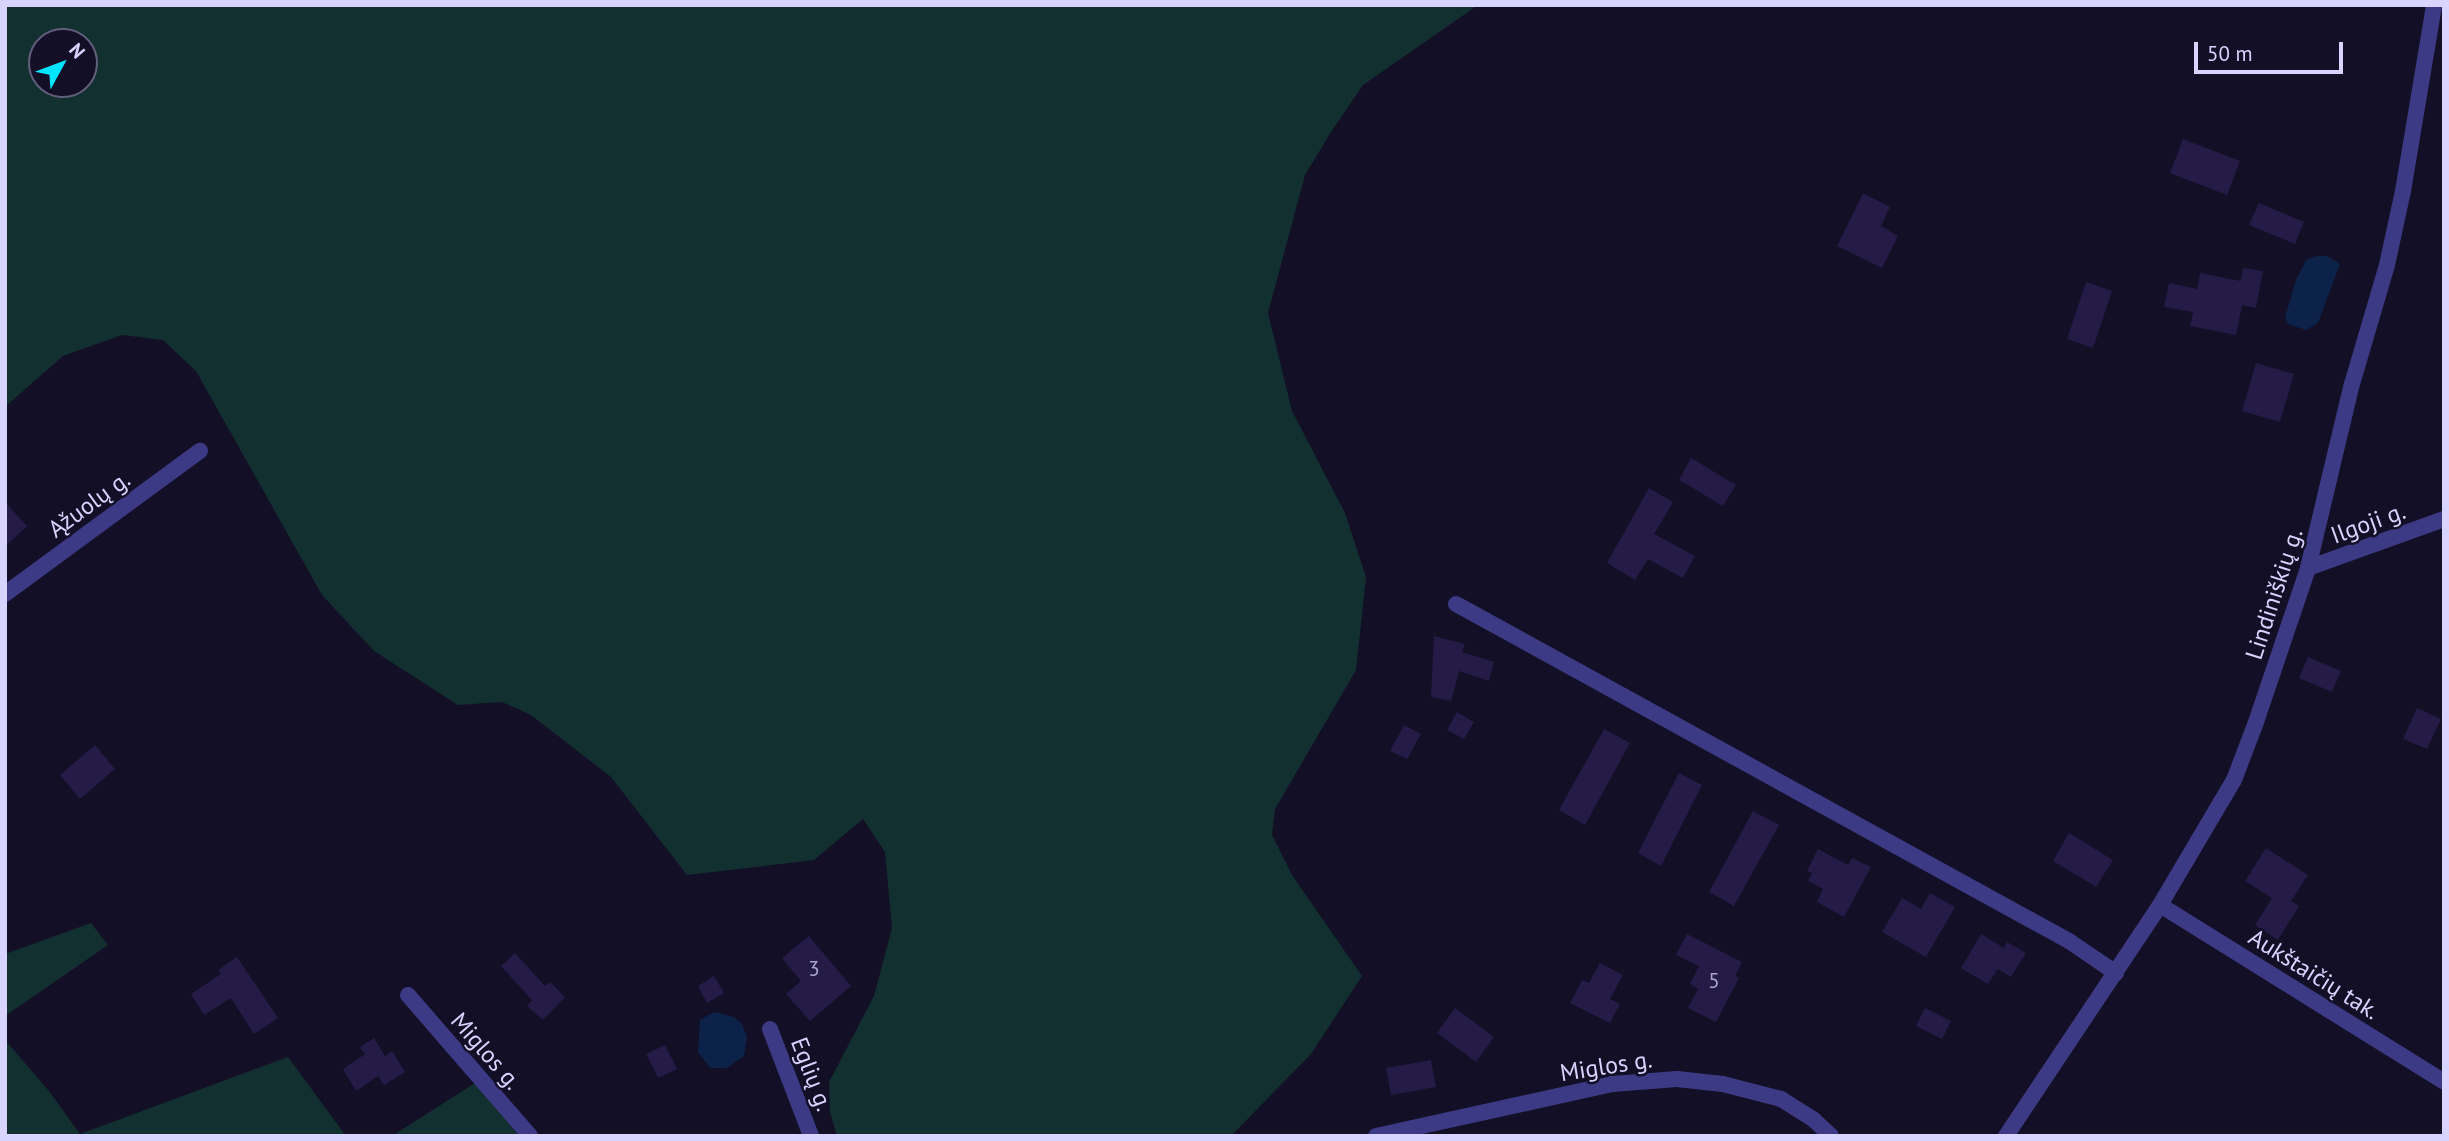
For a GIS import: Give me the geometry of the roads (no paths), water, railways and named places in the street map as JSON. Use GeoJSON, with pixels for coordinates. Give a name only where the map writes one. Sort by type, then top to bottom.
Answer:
{"type":"FeatureCollection","features":[{"type":"Feature","properties":{"kind":"street","name":"Lindiniškių g."},"geometry":{"type":"LineString","coordinates":[[2006,1136],[2160,905],[2234,780],[2256,722],[2308,568],[2403,191],[2434,5]]}},
{"type":"Feature","properties":{"kind":"street","name":"Ąžuolų g."},"geometry":{"type":"LineString","coordinates":[[5,594],[200,451]]}},
{"type":"Feature","properties":{"kind":"street","name":"Ilgoji g."},"geometry":{"type":"LineString","coordinates":[[2308,568],[2444,519]]}},
{"type":"Feature","properties":{"kind":"street"},"geometry":{"type":"LineString","coordinates":[[1456,604],[2069,941],[2116,973]]}},
{"type":"Feature","properties":{"kind":"street","name":"Aukštaičių tak."},"geometry":{"type":"LineString","coordinates":[[2160,905],[2444,1082]]}},
{"type":"Feature","properties":{"kind":"street","name":"Miglos g."},"geometry":{"type":"LineString","coordinates":[[408,995],[530,1136]]}},
{"type":"Feature","properties":{"kind":"street","name":"Eglių g."},"geometry":{"type":"LineString","coordinates":[[770,1029],[811,1136]]}},
{"type":"Feature","properties":{"kind":"street","name":"Miglos g."},"geometry":{"type":"LineString","coordinates":[[1376,1136],[1612,1084],[1677,1079],[1723,1084],[1781,1099],[1814,1120],[1831,1136]]}},
{"type":"Feature","properties":{"kind":"water"},"geometry":{"type":"Polygon","coordinates":[[[2327,256],[2340,264],[2318,323],[2306,330],[2288,324],[2285,317],[2296,280],[2306,260],[2327,256]]]}},
{"type":"Feature","properties":{"kind":"water"},"geometry":{"type":"Polygon","coordinates":[[[714,1012],[734,1017],[742,1024],[747,1037],[744,1056],[727,1068],[710,1068],[698,1052],[700,1020],[714,1012]]]}}]}
